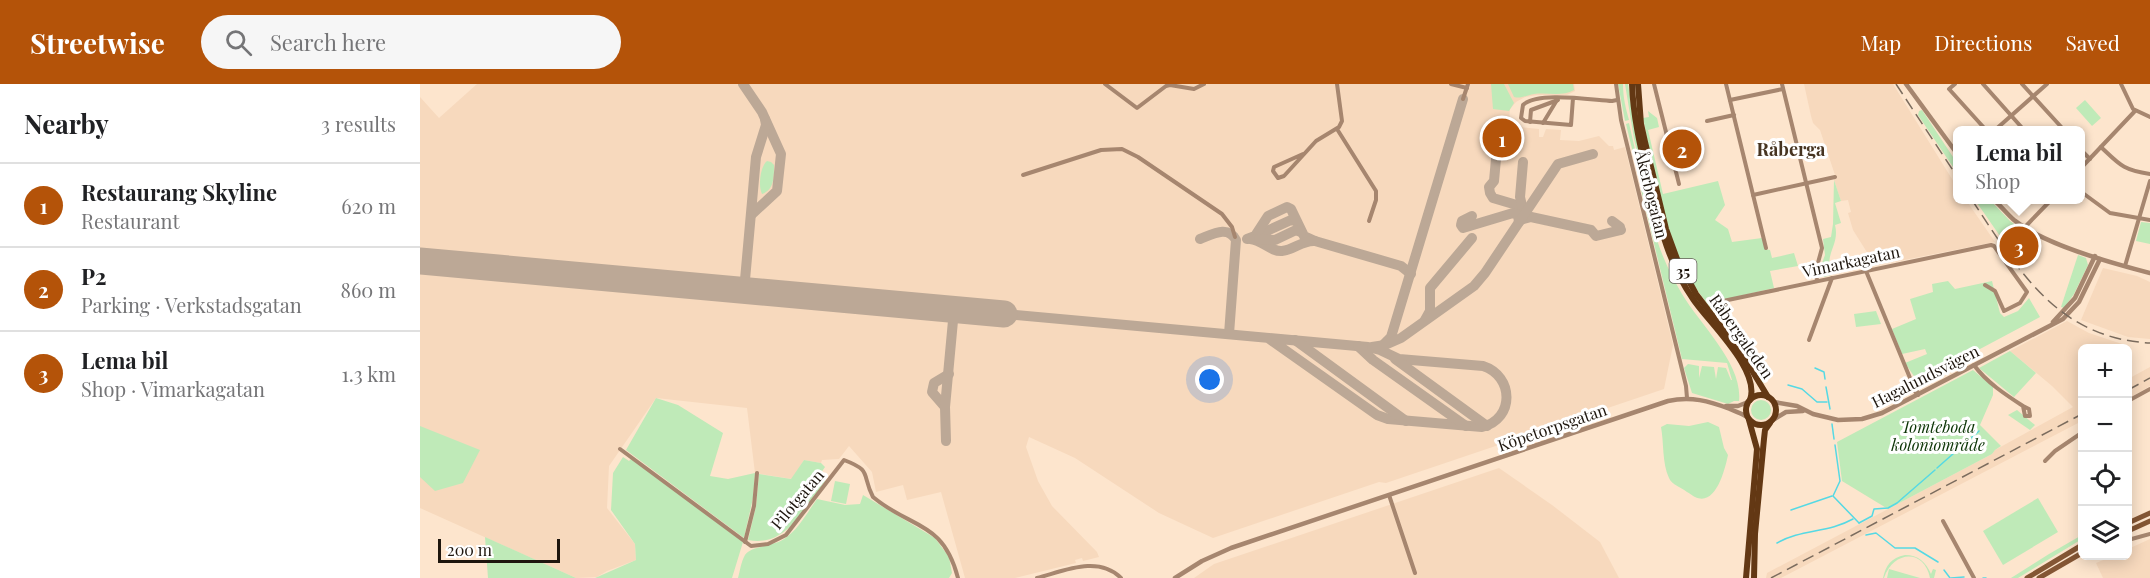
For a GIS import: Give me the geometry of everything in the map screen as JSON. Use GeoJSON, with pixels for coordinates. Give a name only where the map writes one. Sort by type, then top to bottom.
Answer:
{"type":"FeatureCollection","features":[{"type":"Feature","properties":{"kind":"main road","name":"Råbergaleden"},"geometry":{"type":"LineString","coordinates":[[1632,84],[1640,143],[1668,250],[1692,297],[1743,364],[1752,385],[1749,401]]}},
{"type":"Feature","properties":{"kind":"main road","name":"Råbergaleden"},"geometry":{"type":"LineString","coordinates":[[1638,84],[1641,124],[1673,249],[1696,294],[1742,354],[1771,399]]}},
{"type":"Feature","properties":{"kind":"main road"},"geometry":{"type":"LineString","coordinates":[[1749,401],[1759,395],[1771,399],[1776,411],[1764,439],[1755,534],[1754,578]]}},
{"type":"Feature","properties":{"kind":"main road","name":"35"},"geometry":{"type":"LineString","coordinates":[[1746,578],[1758,448],[1746,409],[1749,401]]}},
{"type":"Feature","properties":{"kind":"main road"},"geometry":{"type":"LineString","coordinates":[[1748,418],[1759,426],[1771,422]]}},
{"type":"Feature","properties":{"kind":"main road"},"geometry":{"type":"LineString","coordinates":[[2132,521],[2150,513]]}},
{"type":"Feature","properties":{"kind":"main road"},"geometry":{"type":"LineString","coordinates":[[2132,529],[2150,521]]}},
{"type":"Feature","properties":{"kind":"main road"},"geometry":{"type":"LineString","coordinates":[[2027,578],[2078,547]]}},
{"type":"Feature","properties":{"kind":"main road"},"geometry":{"type":"LineString","coordinates":[[2039,578],[2078,555]]}},
{"type":"Feature","properties":{"kind":"street"},"geometry":{"type":"LineString","coordinates":[[1105,84],[1137,108],[1166,86],[1194,89],[1204,84]]}},
{"type":"Feature","properties":{"kind":"street"},"geometry":{"type":"LineString","coordinates":[[1303,154],[1274,167],[1274,175],[1278,178],[1284,176],[1323,136],[1337,129],[1342,121],[1337,84]]}},
{"type":"Feature","properties":{"kind":"street"},"geometry":{"type":"LineString","coordinates":[[1451,84],[1467,86],[1463,99]]}},
{"type":"Feature","properties":{"kind":"street","name":"Åkerbogatan"},"geometry":{"type":"LineString","coordinates":[[1616,84],[1617,100],[1687,398]]}},
{"type":"Feature","properties":{"kind":"street"},"geometry":{"type":"LineString","coordinates":[[1654,84],[1678,184]]}},
{"type":"Feature","properties":{"kind":"street"},"geometry":{"type":"LineString","coordinates":[[1726,84],[1766,248]]}},
{"type":"Feature","properties":{"kind":"street"},"geometry":{"type":"LineString","coordinates":[[1955,84],[1950,89],[1982,126]]}},
{"type":"Feature","properties":{"kind":"street"},"geometry":{"type":"LineString","coordinates":[[1983,84],[2020,126]]}},
{"type":"Feature","properties":{"kind":"street"},"geometry":{"type":"LineString","coordinates":[[2022,84],[2060,126]]}},
{"type":"Feature","properties":{"kind":"street"},"geometry":{"type":"LineString","coordinates":[[2000,126],[2047,84]]}},
{"type":"Feature","properties":{"kind":"street"},"geometry":{"type":"LineString","coordinates":[[2121,84],[2135,111],[2150,117]]}},
{"type":"Feature","properties":{"kind":"street"},"geometry":{"type":"LineString","coordinates":[[1908,85],[1953,149]]}},
{"type":"Feature","properties":{"kind":"street"},"geometry":{"type":"LineString","coordinates":[[1730,100],[1783,86],[1822,248],[1816,273],[1817,281]]}},
{"type":"Feature","properties":{"kind":"street"},"geometry":{"type":"LineString","coordinates":[[1573,98],[1570,125],[1530,122],[1521,118],[1524,103],[1533,100],[1573,98],[1617,100]]}},
{"type":"Feature","properties":{"kind":"street"},"geometry":{"type":"LineString","coordinates":[[1530,122],[1531,110],[1559,99]]}},
{"type":"Feature","properties":{"kind":"street"},"geometry":{"type":"LineString","coordinates":[[1544,123],[1559,99]]}},
{"type":"Feature","properties":{"kind":"street"},"geometry":{"type":"LineString","coordinates":[[2085,164],[2135,111]]}},
{"type":"Feature","properties":{"kind":"street"},"geometry":{"type":"LineString","coordinates":[[1707,121],[1734,115]]}},
{"type":"Feature","properties":{"kind":"street"},"geometry":{"type":"LineString","coordinates":[[1337,129],[1376,191],[1376,200],[1369,221]]}},
{"type":"Feature","properties":{"kind":"street"},"geometry":{"type":"LineString","coordinates":[[2102,147],[2129,171],[2150,174]]}},
{"type":"Feature","properties":{"kind":"street"},"geometry":{"type":"LineString","coordinates":[[1023,175],[1101,150],[1122,149],[1138,157],[1222,214],[1232,227],[1235,237]]}},
{"type":"Feature","properties":{"kind":"street"},"geometry":{"type":"LineString","coordinates":[[2085,154],[2090,159]]}},
{"type":"Feature","properties":{"kind":"street"},"geometry":{"type":"LineString","coordinates":[[1753,195],[1835,177]]}},
{"type":"Feature","properties":{"kind":"street"},"geometry":{"type":"LineString","coordinates":[[2125,266],[2150,181]]}},
{"type":"Feature","properties":{"kind":"street"},"geometry":{"type":"LineString","coordinates":[[2085,195],[2110,213],[2150,220]]}},
{"type":"Feature","properties":{"kind":"street"},"geometry":{"type":"LineString","coordinates":[[1998,204],[2015,220],[2051,240],[2150,273]]}},
{"type":"Feature","properties":{"kind":"street"},"geometry":{"type":"LineString","coordinates":[[2004,241],[2047,204]]}},
{"type":"Feature","properties":{"kind":"street","name":"Vimarkagatan"},"geometry":{"type":"LineString","coordinates":[[1723,301],[1985,245],[1994,246],[2027,292],[2020,303],[2004,311],[1995,291],[1985,285]]}},
{"type":"Feature","properties":{"kind":"street","name":"Hagalundsvägen"},"geometry":{"type":"LineString","coordinates":[[1771,399],[1838,420],[1862,419],[1882,413],[2063,319],[2075,307],[2097,257]]}},
{"type":"Feature","properties":{"kind":"street"},"geometry":{"type":"LineString","coordinates":[[1866,270],[1910,378],[1911,387],[1918,395]]}},
{"type":"Feature","properties":{"kind":"street"},"geometry":{"type":"LineString","coordinates":[[1809,340],[1833,278]]}},
{"type":"Feature","properties":{"kind":"street"},"geometry":{"type":"LineString","coordinates":[[1974,365],[2006,395],[2023,406]]}},
{"type":"Feature","properties":{"kind":"street"},"geometry":{"type":"LineString","coordinates":[[2132,398],[2150,389]]}},
{"type":"Feature","properties":{"kind":"street","name":"Köpetorpsgatan"},"geometry":{"type":"LineString","coordinates":[[1175,578],[1223,551],[1668,401],[1687,398],[1704,400],[1724,406],[1748,418]]}},
{"type":"Feature","properties":{"kind":"street","name":"Köpetorpsgatan"},"geometry":{"type":"LineString","coordinates":[[1724,406],[1738,406],[1749,401]]}},
{"type":"Feature","properties":{"kind":"street","name":"Hagalundsvägen"},"geometry":{"type":"LineString","coordinates":[[1771,422],[1791,410],[1807,411]]}},
{"type":"Feature","properties":{"kind":"street"},"geometry":{"type":"LineString","coordinates":[[2045,461],[2078,435]]}},
{"type":"Feature","properties":{"kind":"street"},"geometry":{"type":"LineString","coordinates":[[620,449],[745,542],[756,493],[757,473]]}},
{"type":"Feature","properties":{"kind":"street","name":"Pilotgatan"},"geometry":{"type":"LineString","coordinates":[[745,542],[752,546],[768,544],[786,535],[844,460],[862,468],[870,491],[878,501],[926,528],[939,538],[953,558],[958,578]]}},
{"type":"Feature","properties":{"kind":"street"},"geometry":{"type":"LineString","coordinates":[[1389,495],[1415,573]]}},
{"type":"Feature","properties":{"kind":"street"},"geometry":{"type":"LineString","coordinates":[[1942,521],[1974,578]]}},
{"type":"Feature","properties":{"kind":"street"},"geometry":{"type":"LineString","coordinates":[[2132,539],[2150,534]]}},
{"type":"Feature","properties":{"kind":"street"},"geometry":{"type":"LineString","coordinates":[[1037,578],[1094,566],[1109,569],[1121,578]]}},
{"type":"Feature","properties":{"kind":"shaded area"},"geometry":{"type":"Polygon","coordinates":[[[477,84],[1574,84],[1575,91],[1567,95],[1537,95],[1525,97],[1516,102],[1510,109],[1509,122],[1504,121],[1503,126],[1510,127],[1510,123],[1517,123],[1518,127],[1539,129],[1539,137],[1543,137],[1546,129],[1561,130],[1560,140],[1579,141],[1599,136],[1609,146],[1613,146],[1614,150],[1625,147],[1673,345],[1664,389],[1386,483],[1379,482],[1213,538],[1159,513],[1075,458],[1029,437],[1026,447],[1038,481],[1052,506],[1097,552],[1099,557],[1083,561],[1082,558],[1075,560],[1076,563],[1015,578],[965,578],[941,492],[907,500],[903,485],[876,492],[872,472],[849,446],[839,459],[822,460],[821,463],[804,460],[792,479],[755,473],[747,408],[656,398],[609,466],[607,508],[635,544],[636,560],[597,577],[576,578],[420,508],[420,97],[439,118],[477,84]]]}},
{"type":"Feature","properties":{"kind":"shaded area"},"geometry":{"type":"Polygon","coordinates":[[[1804,84],[1893,84],[1953,181],[1953,204],[1969,204],[1995,242],[1869,267],[1870,257],[1853,230],[1848,213],[1851,212],[1848,200],[1841,201],[1820,130],[1813,123],[1804,84]]]}},
{"type":"Feature","properties":{"kind":"shaded area"},"geometry":{"type":"Polygon","coordinates":[[[2103,268],[2137,276],[2150,282],[2150,339],[2128,337],[2081,320],[2103,268]]]}},
{"type":"Feature","properties":{"kind":"shaded area"},"geometry":{"type":"Polygon","coordinates":[[[2067,321],[2089,333],[2122,344],[2078,344],[2078,423],[1781,578],[1766,578],[1767,573],[1992,454],[1995,450],[2073,407],[2010,351],[2067,321]]]}},
{"type":"Feature","properties":{"kind":"shaded area"},"geometry":{"type":"Polygon","coordinates":[[[2150,367],[2150,386],[2132,397],[2132,377],[2150,367]]]}},
{"type":"Feature","properties":{"kind":"shaded area"},"geometry":{"type":"Polygon","coordinates":[[[1499,468],[1600,542],[1619,578],[1194,578],[1214,564],[1499,468]]]}},
{"type":"Feature","properties":{"kind":"shaded area"},"geometry":{"type":"Polygon","coordinates":[[[2150,539],[2150,578],[2103,578],[2096,563],[2103,560],[2132,560],[2132,547],[2150,539]]]}},
{"type":"Feature","properties":{"kind":"green space"},"geometry":{"type":"Polygon","coordinates":[[[1491,84],[1504,84],[1514,103],[1509,111],[1493,109],[1491,84]]]}},
{"type":"Feature","properties":{"kind":"green space"},"geometry":{"type":"Polygon","coordinates":[[[1508,84],[1573,84],[1574,90],[1565,93],[1514,97],[1508,84]]]}},
{"type":"Feature","properties":{"kind":"green space"},"geometry":{"type":"Polygon","coordinates":[[[1618,84],[1623,84],[1629,120],[1625,121],[1618,84]]]}},
{"type":"Feature","properties":{"kind":"green space"},"geometry":{"type":"Polygon","coordinates":[[[1625,84],[1628,84],[1635,133],[1653,217],[1634,139],[1625,84]]]}},
{"type":"Feature","properties":{"kind":"green space"},"geometry":{"type":"Polygon","coordinates":[[[2085,100],[2101,118],[2092,126],[2076,108],[2085,100]]]}},
{"type":"Feature","properties":{"kind":"green space"},"geometry":{"type":"Polygon","coordinates":[[[1922,110],[1953,157],[1953,167],[1918,115],[1922,110]]]}},
{"type":"Feature","properties":{"kind":"green space"},"geometry":{"type":"Polygon","coordinates":[[[1648,111],[1657,118],[1659,127],[1648,130],[1663,194],[1718,181],[1725,205],[1715,220],[1728,229],[1732,242],[1762,238],[1765,249],[1770,250],[1772,258],[1794,253],[1798,266],[1770,271],[1774,288],[1709,303],[1757,365],[1765,381],[1763,383],[1742,349],[1698,291],[1679,257],[1662,207],[1654,171],[1643,118],[1649,117],[1648,111]]]}},
{"type":"Feature","properties":{"kind":"green space"},"geometry":{"type":"Polygon","coordinates":[[[1629,123],[1643,185],[1641,186],[1626,124],[1629,123]]]}},
{"type":"Feature","properties":{"kind":"green space"},"geometry":{"type":"Polygon","coordinates":[[[767,161],[774,165],[773,178],[769,189],[762,194],[760,177],[767,161]]]}},
{"type":"Feature","properties":{"kind":"green space"},"geometry":{"type":"Polygon","coordinates":[[[1834,180],[1841,201],[1835,203],[1841,223],[1835,225],[1836,238],[1829,261],[1831,275],[1824,277],[1819,271],[1825,255],[1823,239],[1831,237],[1834,180]]]}},
{"type":"Feature","properties":{"kind":"green space"},"geometry":{"type":"Polygon","coordinates":[[[1642,188],[1657,240],[1668,268],[1682,294],[1728,359],[1738,387],[1739,401],[1728,404],[1692,393],[1684,368],[1688,364],[1699,366],[1699,378],[1702,366],[1714,367],[1716,379],[1718,367],[1726,368],[1732,380],[1727,363],[1682,359],[1642,188]]]}},
{"type":"Feature","properties":{"kind":"green space"},"geometry":{"type":"Polygon","coordinates":[[[1978,204],[1994,204],[2017,226],[2002,239],[1978,204]]]}},
{"type":"Feature","properties":{"kind":"green space"},"geometry":{"type":"Polygon","coordinates":[[[2141,222],[2150,223],[2150,244],[2136,241],[2141,222]]]}},
{"type":"Feature","properties":{"kind":"green space"},"geometry":{"type":"Polygon","coordinates":[[[2078,255],[2086,258],[2088,265],[2074,294],[2064,308],[2061,307],[2078,255]]]}},
{"type":"Feature","properties":{"kind":"green space"},"geometry":{"type":"Polygon","coordinates":[[[1948,281],[1955,289],[1992,281],[2000,313],[2004,317],[2018,311],[2029,298],[2040,317],[1918,382],[1905,363],[1927,354],[1925,349],[1902,354],[1892,329],[1916,319],[1910,299],[1933,292],[1932,284],[1948,281]]]}},
{"type":"Feature","properties":{"kind":"green space"},"geometry":{"type":"Polygon","coordinates":[[[1876,311],[1881,324],[1856,327],[1854,314],[1876,311]]]}},
{"type":"Feature","properties":{"kind":"green space"},"geometry":{"type":"Polygon","coordinates":[[[2010,351],[2036,373],[2014,397],[1979,368],[2010,351]]]}},
{"type":"Feature","properties":{"kind":"green space","name":"Tomteboda koloniområde"},"geometry":{"type":"Polygon","coordinates":[[[1973,370],[1993,387],[1993,395],[1980,425],[2001,446],[1992,454],[1888,509],[1842,481],[1837,442],[1973,370]]]}},
{"type":"Feature","properties":{"kind":"green space"},"geometry":{"type":"Polygon","coordinates":[[[656,398],[678,405],[723,433],[710,476],[728,479],[755,473],[753,498],[744,538],[626,450],[656,398]]]}},
{"type":"Feature","properties":{"kind":"green space"},"geometry":{"type":"Polygon","coordinates":[[[1761,400],[1768,403],[1771,410],[1768,417],[1761,420],[1754,417],[1751,410],[1754,403],[1761,400]]]}},
{"type":"Feature","properties":{"kind":"green space"},"geometry":{"type":"Polygon","coordinates":[[[2017,410],[2035,425],[2030,430],[2008,415],[2017,410]]]}},
{"type":"Feature","properties":{"kind":"green space"},"geometry":{"type":"Polygon","coordinates":[[[1708,422],[1719,427],[1728,455],[1725,469],[1714,492],[1702,499],[1693,496],[1670,480],[1664,459],[1661,427],[1667,424],[1689,426],[1708,422]]]}},
{"type":"Feature","properties":{"kind":"green space"},"geometry":{"type":"Polygon","coordinates":[[[420,426],[480,450],[463,483],[435,491],[420,477],[420,426]]]}},
{"type":"Feature","properties":{"kind":"green space"},"geometry":{"type":"Polygon","coordinates":[[[623,457],[629,461],[631,459],[743,542],[732,578],[595,578],[636,560],[635,544],[611,510],[613,473],[623,457]]]}},
{"type":"Feature","properties":{"kind":"green space"},"geometry":{"type":"Polygon","coordinates":[[[804,460],[821,463],[825,467],[816,480],[821,484],[825,481],[810,503],[784,532],[761,541],[748,540],[756,506],[759,474],[791,479],[804,460]]]}},
{"type":"Feature","properties":{"kind":"green space"},"geometry":{"type":"Polygon","coordinates":[[[835,481],[850,484],[846,504],[831,501],[835,481]]]}},
{"type":"Feature","properties":{"kind":"green space"},"geometry":{"type":"Polygon","coordinates":[[[863,495],[935,538],[949,557],[952,573],[949,578],[738,578],[742,561],[748,552],[780,541],[789,535],[817,499],[845,505],[860,504],[863,495]]]}},
{"type":"Feature","properties":{"kind":"green space"},"geometry":{"type":"Polygon","coordinates":[[[2038,498],[2058,532],[2003,565],[1983,531],[2038,498]]]}},
{"type":"Feature","properties":{"kind":"green space"},"geometry":{"type":"Polygon","coordinates":[[[485,537],[576,578],[488,578],[485,537]]]}},
{"type":"Feature","properties":{"kind":"green space"},"geometry":{"type":"Polygon","coordinates":[[[2078,537],[2078,541],[2018,578],[2011,578],[2078,537]]]}},
{"type":"Feature","properties":{"kind":"green space"},"geometry":{"type":"Polygon","coordinates":[[[1905,555],[1921,560],[1931,574],[1933,569],[1936,570],[1934,578],[1930,578],[1922,562],[1908,557],[1894,562],[1883,578],[1890,563],[1905,555]]]}},
{"type":"Feature","properties":{"kind":"green space"},"geometry":{"type":"Polygon","coordinates":[[[1889,569],[1920,578],[1887,578],[1889,569]]]}},
{"type":"Feature","properties":{"kind":"waterway"},"geometry":{"type":"LineString","coordinates":[[1815,368],[1824,372],[1825,379]]}},
{"type":"Feature","properties":{"kind":"waterway"},"geometry":{"type":"LineString","coordinates":[[1788,385],[1802,389],[1817,402],[1827,402]]}},
{"type":"Feature","properties":{"kind":"waterway"},"geometry":{"type":"LineString","coordinates":[[1826,387],[1830,409]]}},
{"type":"Feature","properties":{"kind":"waterway"},"geometry":{"type":"LineString","coordinates":[[1832,424],[1834,439]]}},
{"type":"Feature","properties":{"kind":"waterway"},"geometry":{"type":"LineString","coordinates":[[1937,468],[1979,431]]}},
{"type":"Feature","properties":{"kind":"waterway"},"geometry":{"type":"LineString","coordinates":[[1835,445],[1840,481],[1833,496],[1859,523]]}},
{"type":"Feature","properties":{"kind":"waterway"},"geometry":{"type":"LineString","coordinates":[[1859,523],[1872,516],[1874,509],[1888,508],[1897,503],[1935,470]]}},
{"type":"Feature","properties":{"kind":"waterway"},"geometry":{"type":"LineString","coordinates":[[1791,510],[1832,496]]}},
{"type":"Feature","properties":{"kind":"waterway"},"geometry":{"type":"LineString","coordinates":[[1777,543],[1795,535],[1834,527],[1853,519]]}},
{"type":"Feature","properties":{"kind":"waterway"},"geometry":{"type":"LineString","coordinates":[[1866,535],[1876,533],[1895,548],[1915,548],[1938,562]]}},
{"type":"Feature","properties":{"kind":"waterway"},"geometry":{"type":"LineString","coordinates":[[1944,570],[1950,578]]}},
{"type":"Feature","properties":{"kind":"waterway"},"geometry":{"type":"LineString","coordinates":[[1951,578],[1964,577]]}},
{"type":"Feature","properties":{"kind":"taxiway"},"geometry":{"type":"LineString","coordinates":[[743,84],[762,112],[781,154],[777,191],[751,215]]}},
{"type":"Feature","properties":{"kind":"taxiway"},"geometry":{"type":"LineString","coordinates":[[1384,344],[1391,337],[1463,99]]}},
{"type":"Feature","properties":{"kind":"taxiway"},"geometry":{"type":"LineString","coordinates":[[744,291],[756,157],[766,125],[765,119]]}},
{"type":"Feature","properties":{"kind":"taxiway"},"geometry":{"type":"LineString","coordinates":[[1372,347],[1385,345],[1401,338],[1474,286],[1558,164],[1593,154]]}},
{"type":"Feature","properties":{"kind":"taxiway"},"geometry":{"type":"LineString","coordinates":[[1496,159],[1494,181],[1489,187],[1490,193],[1493,198],[1520,206],[1523,210]]}},
{"type":"Feature","properties":{"kind":"taxiway"},"geometry":{"type":"LineString","coordinates":[[1523,162],[1520,197],[1523,210]]}},
{"type":"Feature","properties":{"kind":"taxiway"},"geometry":{"type":"LineString","coordinates":[[1247,239],[1255,236],[1268,216],[1287,207],[1291,209],[1304,236],[1315,241]]}},
{"type":"Feature","properties":{"kind":"taxiway"},"geometry":{"type":"LineString","coordinates":[[1472,216],[1462,221],[1463,228],[1513,213],[1518,215],[1519,222]]}},
{"type":"Feature","properties":{"kind":"taxiway"},"geometry":{"type":"LineString","coordinates":[[1520,220],[1531,217],[1591,230],[1596,236],[1621,230]]}},
{"type":"Feature","properties":{"kind":"taxiway"},"geometry":{"type":"LineString","coordinates":[[1256,236],[1291,220],[1296,221]]}},
{"type":"Feature","properties":{"kind":"taxiway"},"geometry":{"type":"LineString","coordinates":[[1612,221],[1620,227],[1620,230]]}},
{"type":"Feature","properties":{"kind":"taxiway"},"geometry":{"type":"LineString","coordinates":[[1259,239],[1275,240],[1296,230],[1301,232]]}},
{"type":"Feature","properties":{"kind":"taxiway"},"geometry":{"type":"LineString","coordinates":[[1200,239],[1225,232],[1233,235],[1236,240],[1229,334]]}},
{"type":"Feature","properties":{"kind":"taxiway"},"geometry":{"type":"LineString","coordinates":[[1425,320],[1430,311],[1430,288],[1472,238]]}},
{"type":"Feature","properties":{"kind":"taxiway"},"geometry":{"type":"LineString","coordinates":[[1250,239],[1278,251],[1315,241],[1401,266],[1411,274]]}},
{"type":"Feature","properties":{"kind":"taxiway"},"geometry":{"type":"LineString","coordinates":[[946,441],[945,407],[954,310]]}},
{"type":"Feature","properties":{"kind":"taxiway"},"geometry":{"type":"LineString","coordinates":[[1004,314],[1368,347],[1399,359],[1483,366],[1493,371],[1501,379],[1505,388],[1505,407],[1500,416],[1482,427],[1388,419],[1377,415],[1268,338]]}},
{"type":"Feature","properties":{"kind":"taxiway"},"geometry":{"type":"LineString","coordinates":[[1295,340],[1406,421]]}},
{"type":"Feature","properties":{"kind":"taxiway"},"geometry":{"type":"LineString","coordinates":[[1358,346],[1373,360],[1466,426]]}},
{"type":"Feature","properties":{"kind":"taxiway"},"geometry":{"type":"LineString","coordinates":[[1395,359],[1487,426]]}},
{"type":"Feature","properties":{"kind":"taxiway"},"geometry":{"type":"LineString","coordinates":[[945,407],[932,392],[934,383],[949,374]]}},
{"type":"Feature","properties":{"kind":"runway"},"geometry":{"type":"LineString","coordinates":[[420,261],[1004,314]]}},
{"type":"Feature","properties":{"kind":"railway"},"geometry":{"type":"LineString","coordinates":[[1896,84],[1953,170]]}},
{"type":"Feature","properties":{"kind":"railway"},"geometry":{"type":"LineString","coordinates":[[1975,204],[2024,274],[2043,296],[2064,314],[2089,328],[2117,338],[2150,343]]}},
{"type":"Feature","properties":{"kind":"railway"},"geometry":{"type":"LineString","coordinates":[[2132,388],[2150,378]]}},
{"type":"Feature","properties":{"kind":"railway"},"geometry":{"type":"LineString","coordinates":[[1771,578],[2078,416]]}},
{"type":"Feature","properties":{"kind":"place","name":"Restaurang Skyline"},"geometry":{"type":"Point","coordinates":[1502,138]}},
{"type":"Feature","properties":{"kind":"place","name":"P2"},"geometry":{"type":"Point","coordinates":[1682,149]}},
{"type":"Feature","properties":{"kind":"place","name":"Lema bil"},"geometry":{"type":"Point","coordinates":[2019,246]}},
{"type":"Feature","properties":{"kind":"district","name":"Råberga"},"geometry":{"type":"Point","coordinates":[1791,149]}}]}
